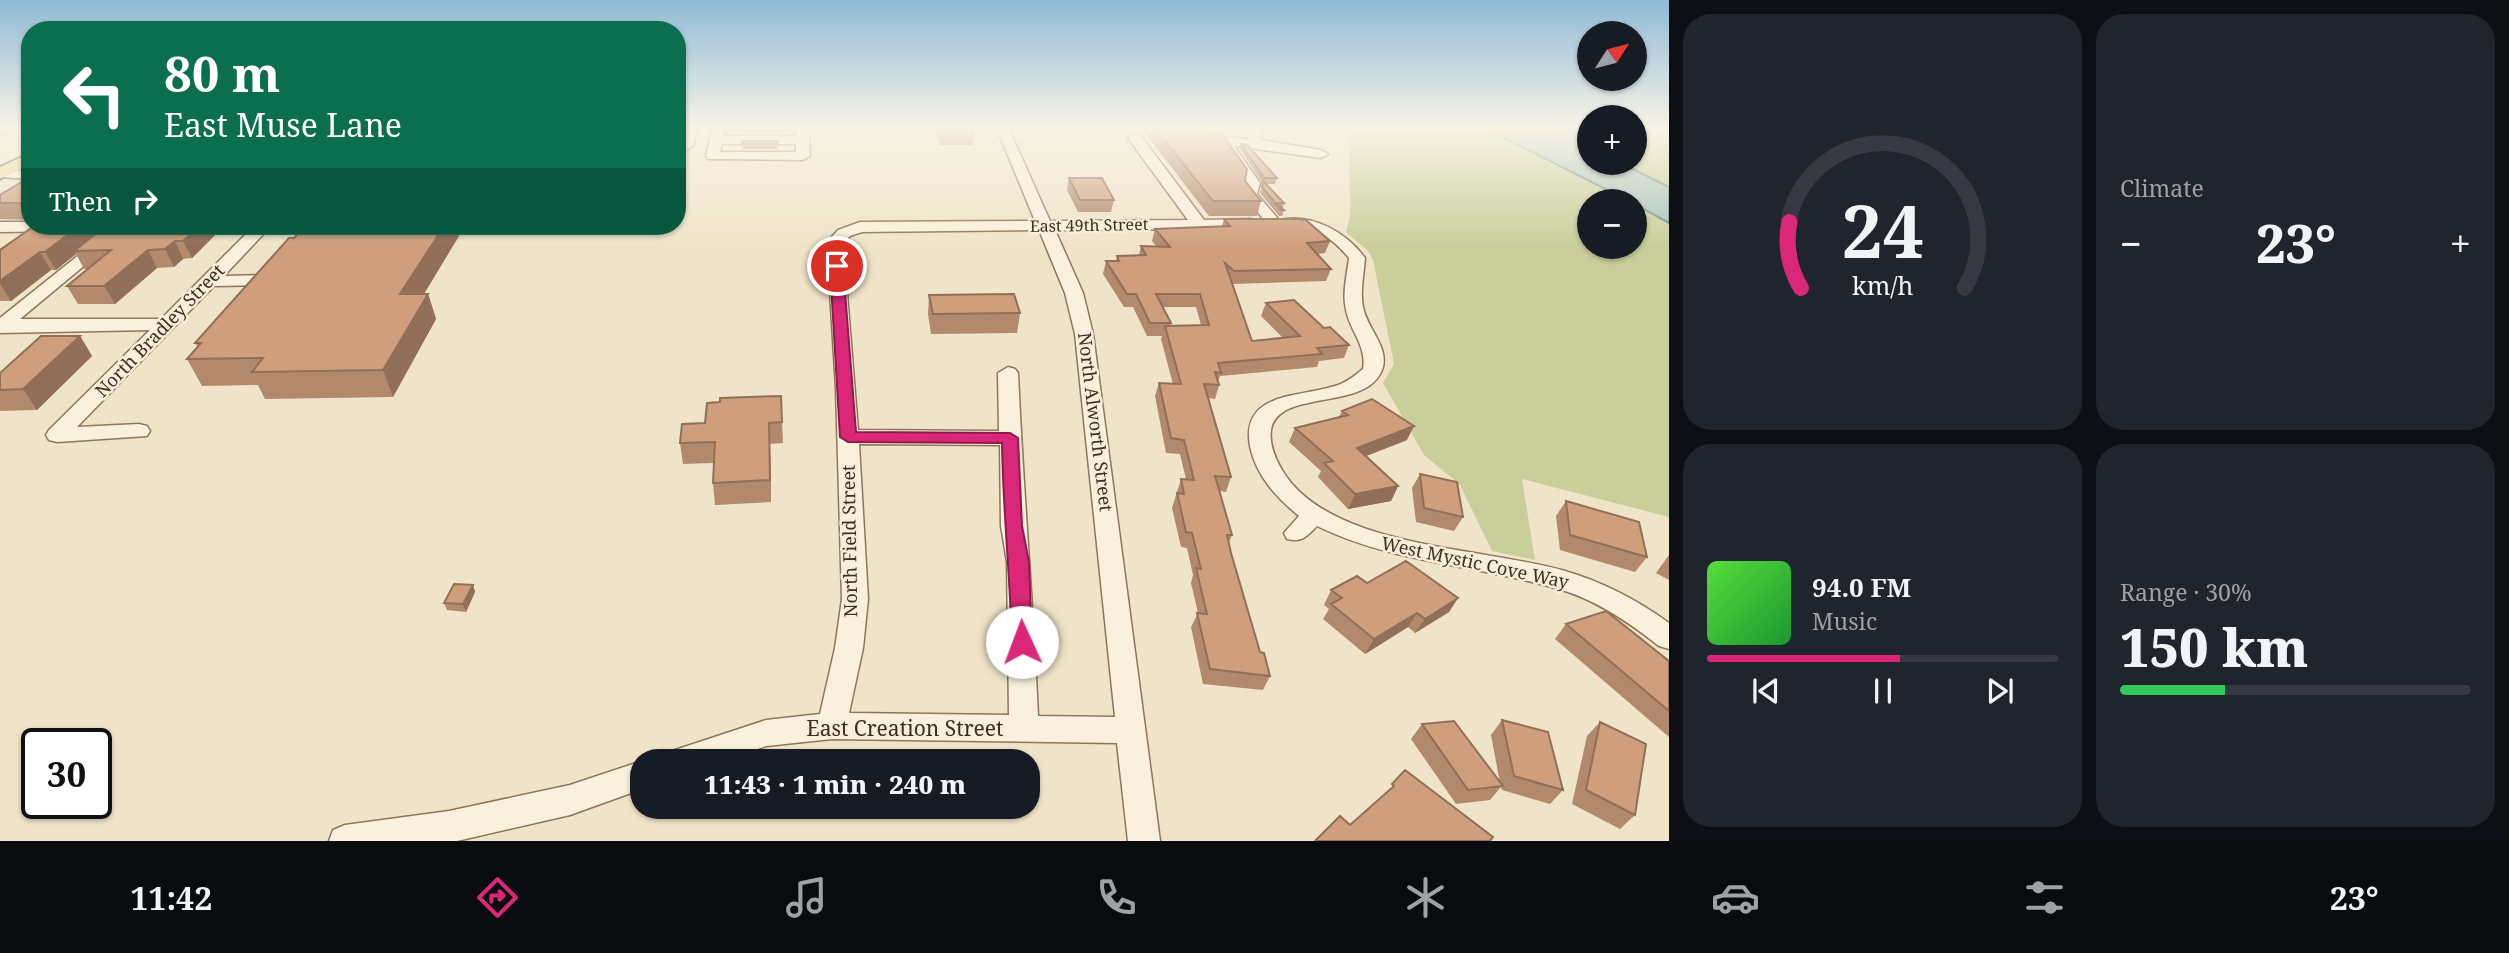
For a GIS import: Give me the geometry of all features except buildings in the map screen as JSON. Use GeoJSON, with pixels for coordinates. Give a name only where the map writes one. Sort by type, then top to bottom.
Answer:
{"type":"FeatureCollection","features":[{"type":"Feature","properties":{"kind":"street","name":"North Alworth Street"},"geometry":{"type":"LineString","coordinates":[[1020,168],[1074,293],[1084,334],[1144,841]]}},
{"type":"Feature","properties":{"kind":"street"},"geometry":{"type":"LineString","coordinates":[[1158,168],[1199,224]]}},
{"type":"Feature","properties":{"kind":"street"},"geometry":{"type":"LineString","coordinates":[[1243,168],[1253,183],[1250,194],[1275,223]]}},
{"type":"Feature","properties":{"kind":"street"},"geometry":{"type":"LineString","coordinates":[[0,173],[21,174]]}},
{"type":"Feature","properties":{"kind":"street","name":"East 49th Street"},"geometry":{"type":"LineString","coordinates":[[845,233],[860,228],[1275,223],[1306,225],[1334,234]]}},
{"type":"Feature","properties":{"kind":"street"},"geometry":{"type":"LineString","coordinates":[[0,227],[21,227]]}},
{"type":"Feature","properties":{"kind":"street","name":"North Field Street"},"geometry":{"type":"LineString","coordinates":[[832,726],[849,648],[855,599],[835,242],[845,233]]}},
{"type":"Feature","properties":{"kind":"street","name":"West Mystic Cove Way"},"geometry":{"type":"LineString","coordinates":[[1334,234],[1357,258],[1353,296],[1355,312],[1362,321],[1374,360],[1371,372],[1343,390],[1282,404],[1267,414],[1259,429],[1261,447],[1268,470],[1283,492],[1313,516],[1378,542],[1564,580],[1620,605],[1669,638]]}},
{"type":"Feature","properties":{"kind":"street"},"geometry":{"type":"LineString","coordinates":[[1,325],[113,235]]}},
{"type":"Feature","properties":{"kind":"street","name":"North Bradley Street"},"geometry":{"type":"LineString","coordinates":[[139,431],[57,435],[254,235]]}},
{"type":"Feature","properties":{"kind":"street"},"geometry":{"type":"LineString","coordinates":[[209,281],[269,280]]}},
{"type":"Feature","properties":{"kind":"street"},"geometry":{"type":"LineString","coordinates":[[1,325],[166,324]]}},
{"type":"Feature","properties":{"kind":"street"},"geometry":{"type":"LineString","coordinates":[[1008,373],[1013,526],[1019,562],[1024,728]]}},
{"type":"Feature","properties":{"kind":"street"},"geometry":{"type":"LineString","coordinates":[[848,437],[1010,438]]}},
{"type":"Feature","properties":{"kind":"street"},"geometry":{"type":"LineString","coordinates":[[1296,533],[1313,516]]}},
{"type":"Feature","properties":{"kind":"street","name":"East Creation Street"},"geometry":{"type":"LineString","coordinates":[[719,749],[766,733],[832,726],[1131,730]]}},
{"type":"Feature","properties":{"kind":"street"},"geometry":{"type":"LineString","coordinates":[[345,841],[463,824],[570,800],[630,779]]}},
{"type":"Feature","properties":{"kind":"green space"},"geometry":{"type":"Polygon","coordinates":[[[1349,168],[1564,168],[1605,189],[1577,189],[1577,259],[1647,259],[1647,211],[1669,223],[1669,517],[1522,479],[1535,560],[1492,551],[1460,485],[1424,455],[1383,383],[1394,364],[1373,260],[1368,251],[1346,232],[1350,216],[1349,168]]]}},
{"type":"Feature","properties":{"kind":"green space"},"geometry":{"type":"Polygon","coordinates":[[[1647,168],[1669,168],[1669,187],[1645,175],[1647,168]]]}},
{"type":"Feature","properties":{"kind":"water"},"geometry":{"type":"Polygon","coordinates":[[[1564,168],[1577,168],[1577,175],[1564,168]]]}},
{"type":"Feature","properties":{"kind":"water"},"geometry":{"type":"Polygon","coordinates":[[[1578,175],[1645,175],[1669,187],[1669,223],[1647,211],[1647,189],[1605,189],[1578,175]]]}},
{"type":"Feature","properties":{"kind":"route"},"geometry":{"type":"LineString","coordinates":[[837,266],[848,437],[1010,438],[1013,526],[1019,562],[1022,642]]}}]}
